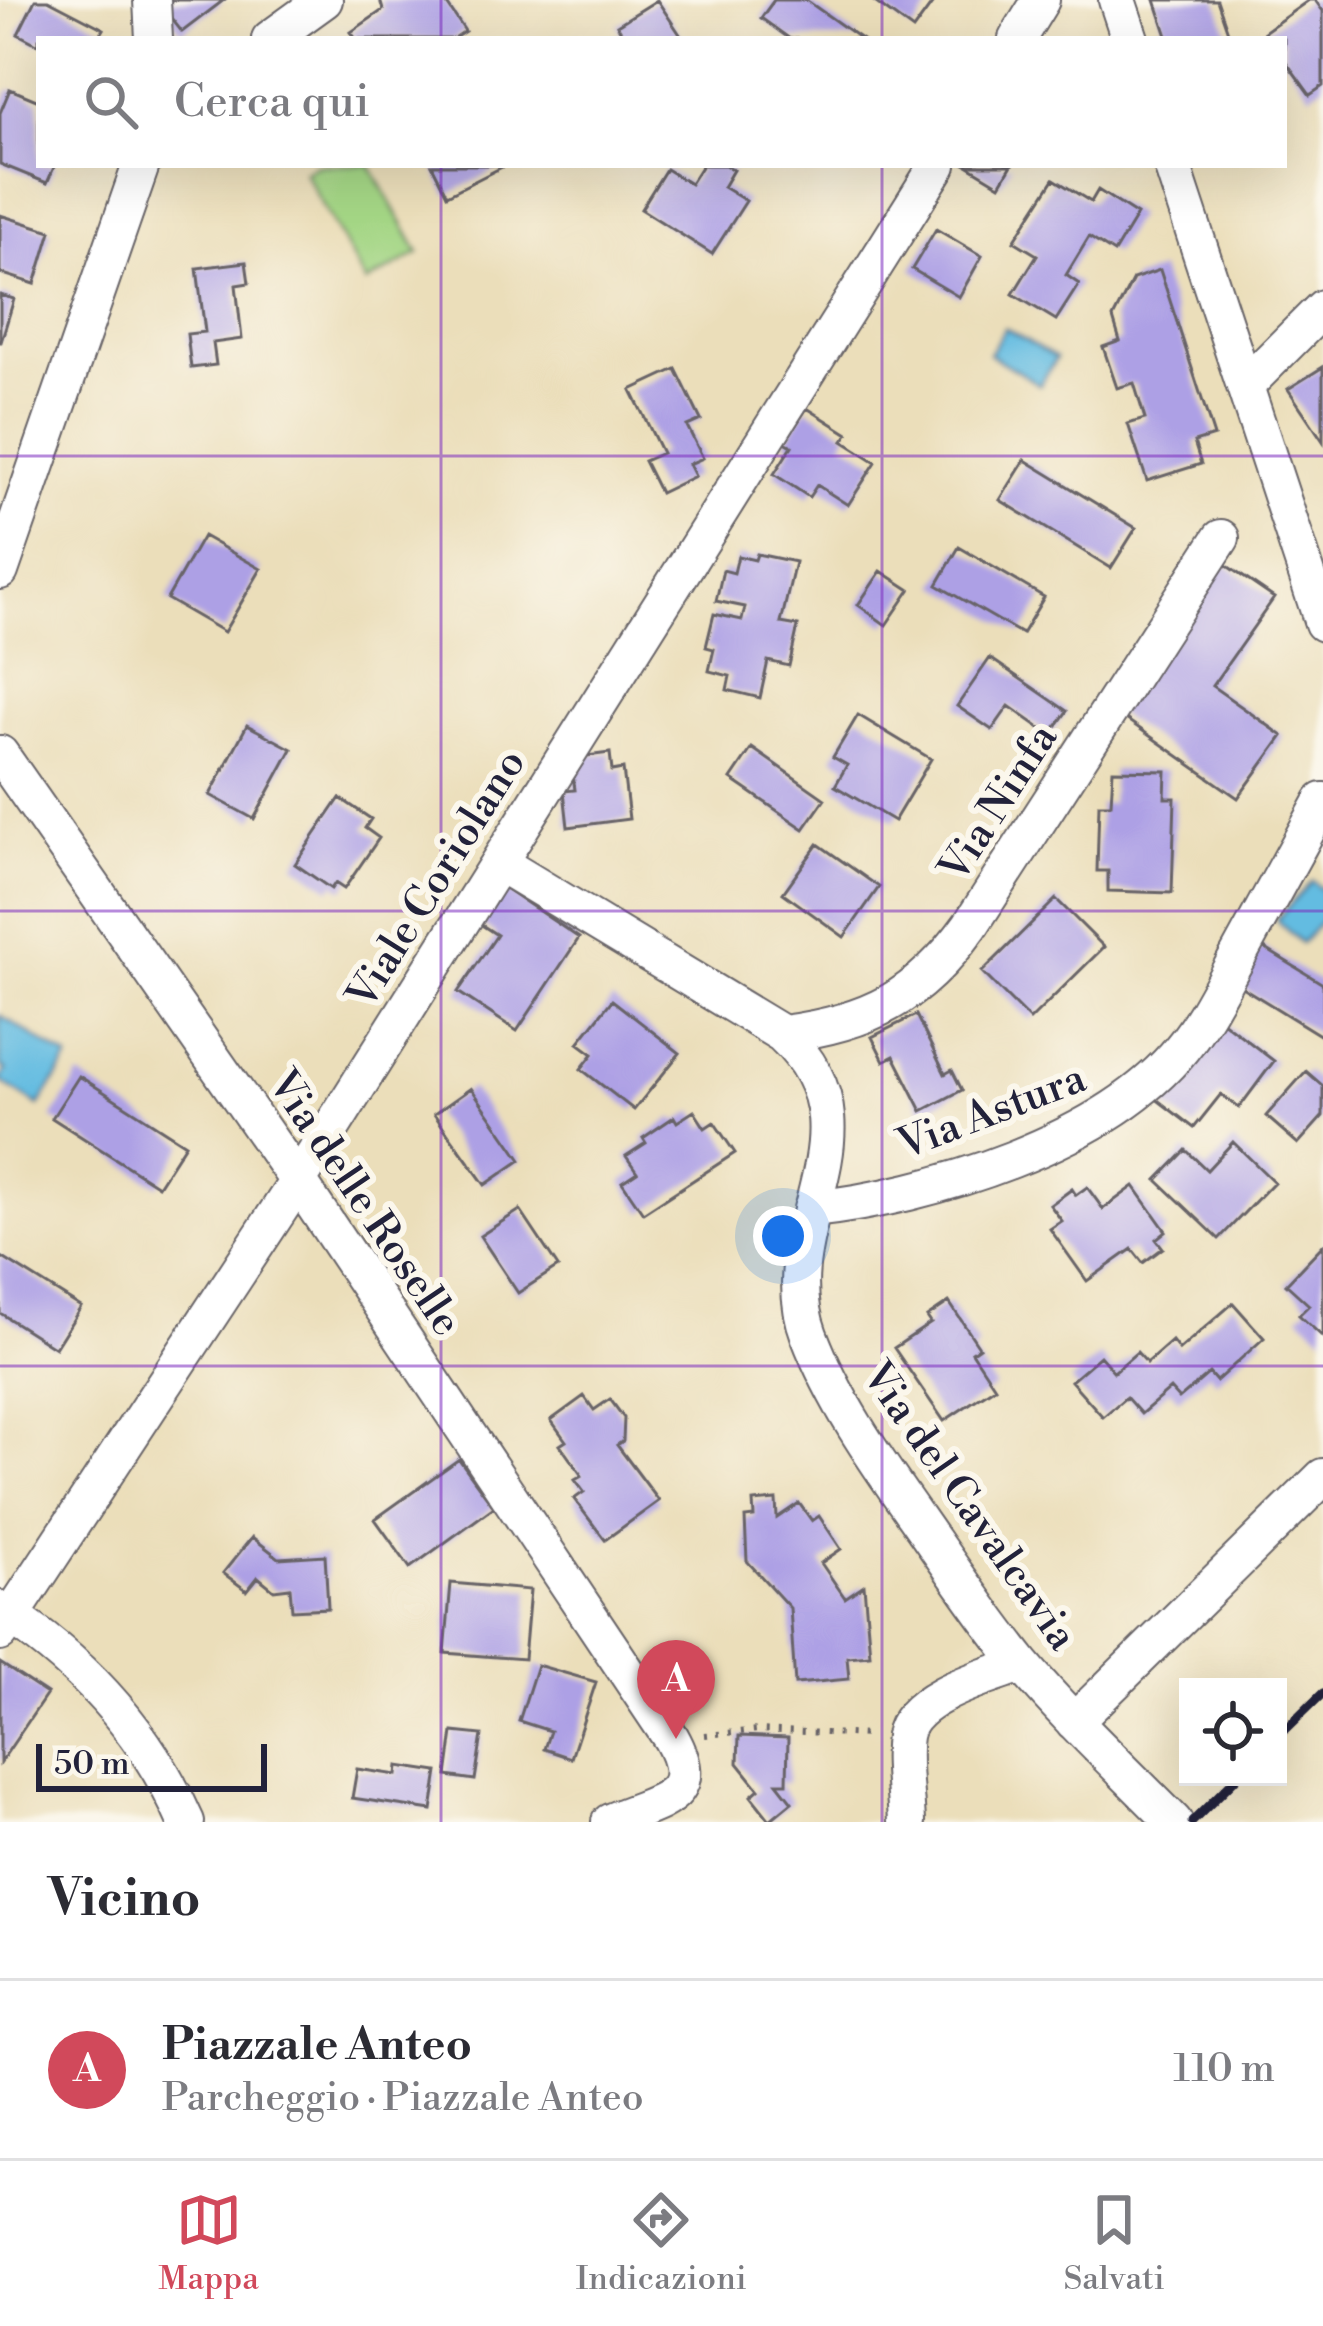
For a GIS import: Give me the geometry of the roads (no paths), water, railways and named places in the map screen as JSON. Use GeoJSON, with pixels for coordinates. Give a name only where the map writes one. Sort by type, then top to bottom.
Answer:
{"type":"FeatureCollection","features":[{"type":"Feature","properties":{"kind":"street"},"geometry":{"type":"LineString","coordinates":[[152,0],[154,36]]}},
{"type":"Feature","properties":{"kind":"street"},"geometry":{"type":"LineString","coordinates":[[274,36],[324,0]]}},
{"type":"Feature","properties":{"kind":"street"},"geometry":{"type":"LineString","coordinates":[[1019,36],[1041,0]]}},
{"type":"Feature","properties":{"kind":"street"},"geometry":{"type":"LineString","coordinates":[[1117,0],[1129,36]]}},
{"type":"Feature","properties":{"kind":"street"},"geometry":{"type":"LineString","coordinates":[[0,572],[141,168]]}},
{"type":"Feature","properties":{"kind":"street","name":"Viale Coriolano"},"geometry":{"type":"LineString","coordinates":[[4,1620],[298,1181],[936,168]]}},
{"type":"Feature","properties":{"kind":"street"},"geometry":{"type":"LineString","coordinates":[[1173,168],[1323,622]]}},
{"type":"Feature","properties":{"kind":"street"},"geometry":{"type":"LineString","coordinates":[[1245,386],[1323,308]]}},
{"type":"Feature","properties":{"kind":"street","name":"Via Ninfa"},"geometry":{"type":"LineString","coordinates":[[782,1034],[867,1016],[898,1000],[934,970],[970,926],[1222,538]]}},
{"type":"Feature","properties":{"kind":"street","name":"Via delle Roselle"},"geometry":{"type":"LineString","coordinates":[[0,754],[298,1181],[671,1738],[685,1776],[671,1796],[610,1822]]}},
{"type":"Feature","properties":{"kind":"street","name":"Via Astura"},"geometry":{"type":"LineString","coordinates":[[812,1209],[895,1196],[1047,1144],[1093,1124],[1146,1088],[1196,1031],[1323,801]]}},
{"type":"Feature","properties":{"kind":"street","name":"Via del Cavalcavia"},"geometry":{"type":"LineString","coordinates":[[499,863],[782,1034],[814,1078],[828,1126],[826,1163],[802,1244],[798,1287],[802,1316],[825,1373],[883,1470],[1022,1664],[1174,1822]]}},
{"type":"Feature","properties":{"kind":"street"},"geometry":{"type":"LineString","coordinates":[[1074,1721],[1323,1477]]}},
{"type":"Feature","properties":{"kind":"street"},"geometry":{"type":"LineString","coordinates":[[4,1620],[65,1656],[115,1706],[153,1757],[186,1822]]}},
{"type":"Feature","properties":{"kind":"street"},"geometry":{"type":"LineString","coordinates":[[907,1822],[904,1736],[911,1718],[932,1700],[1022,1664]]}},
{"type":"Feature","properties":{"kind":"water"},"geometry":{"type":"Polygon","coordinates":[[[1005,328],[1056,358],[1040,385],[989,354],[1005,328]]]}},
{"type":"Feature","properties":{"kind":"water"},"geometry":{"type":"Polygon","coordinates":[[[1312,881],[1323,891],[1323,920],[1301,943],[1276,920],[1312,881]]]}},
{"type":"Feature","properties":{"kind":"water"},"geometry":{"type":"Polygon","coordinates":[[[0,1015],[69,1059],[39,1106],[0,1081],[6,1070],[0,1066],[0,1015]]]}},
{"type":"Feature","properties":{"kind":"railway"},"geometry":{"type":"LineString","coordinates":[[1287,1728],[1323,1693]]}},
{"type":"Feature","properties":{"kind":"railway"},"geometry":{"type":"LineString","coordinates":[[1192,1822],[1228,1786]]}},
{"type":"Feature","properties":{"kind":"place","name":"Piazzale Anteo"},"geometry":{"type":"Point","coordinates":[676,1739]}}]}
